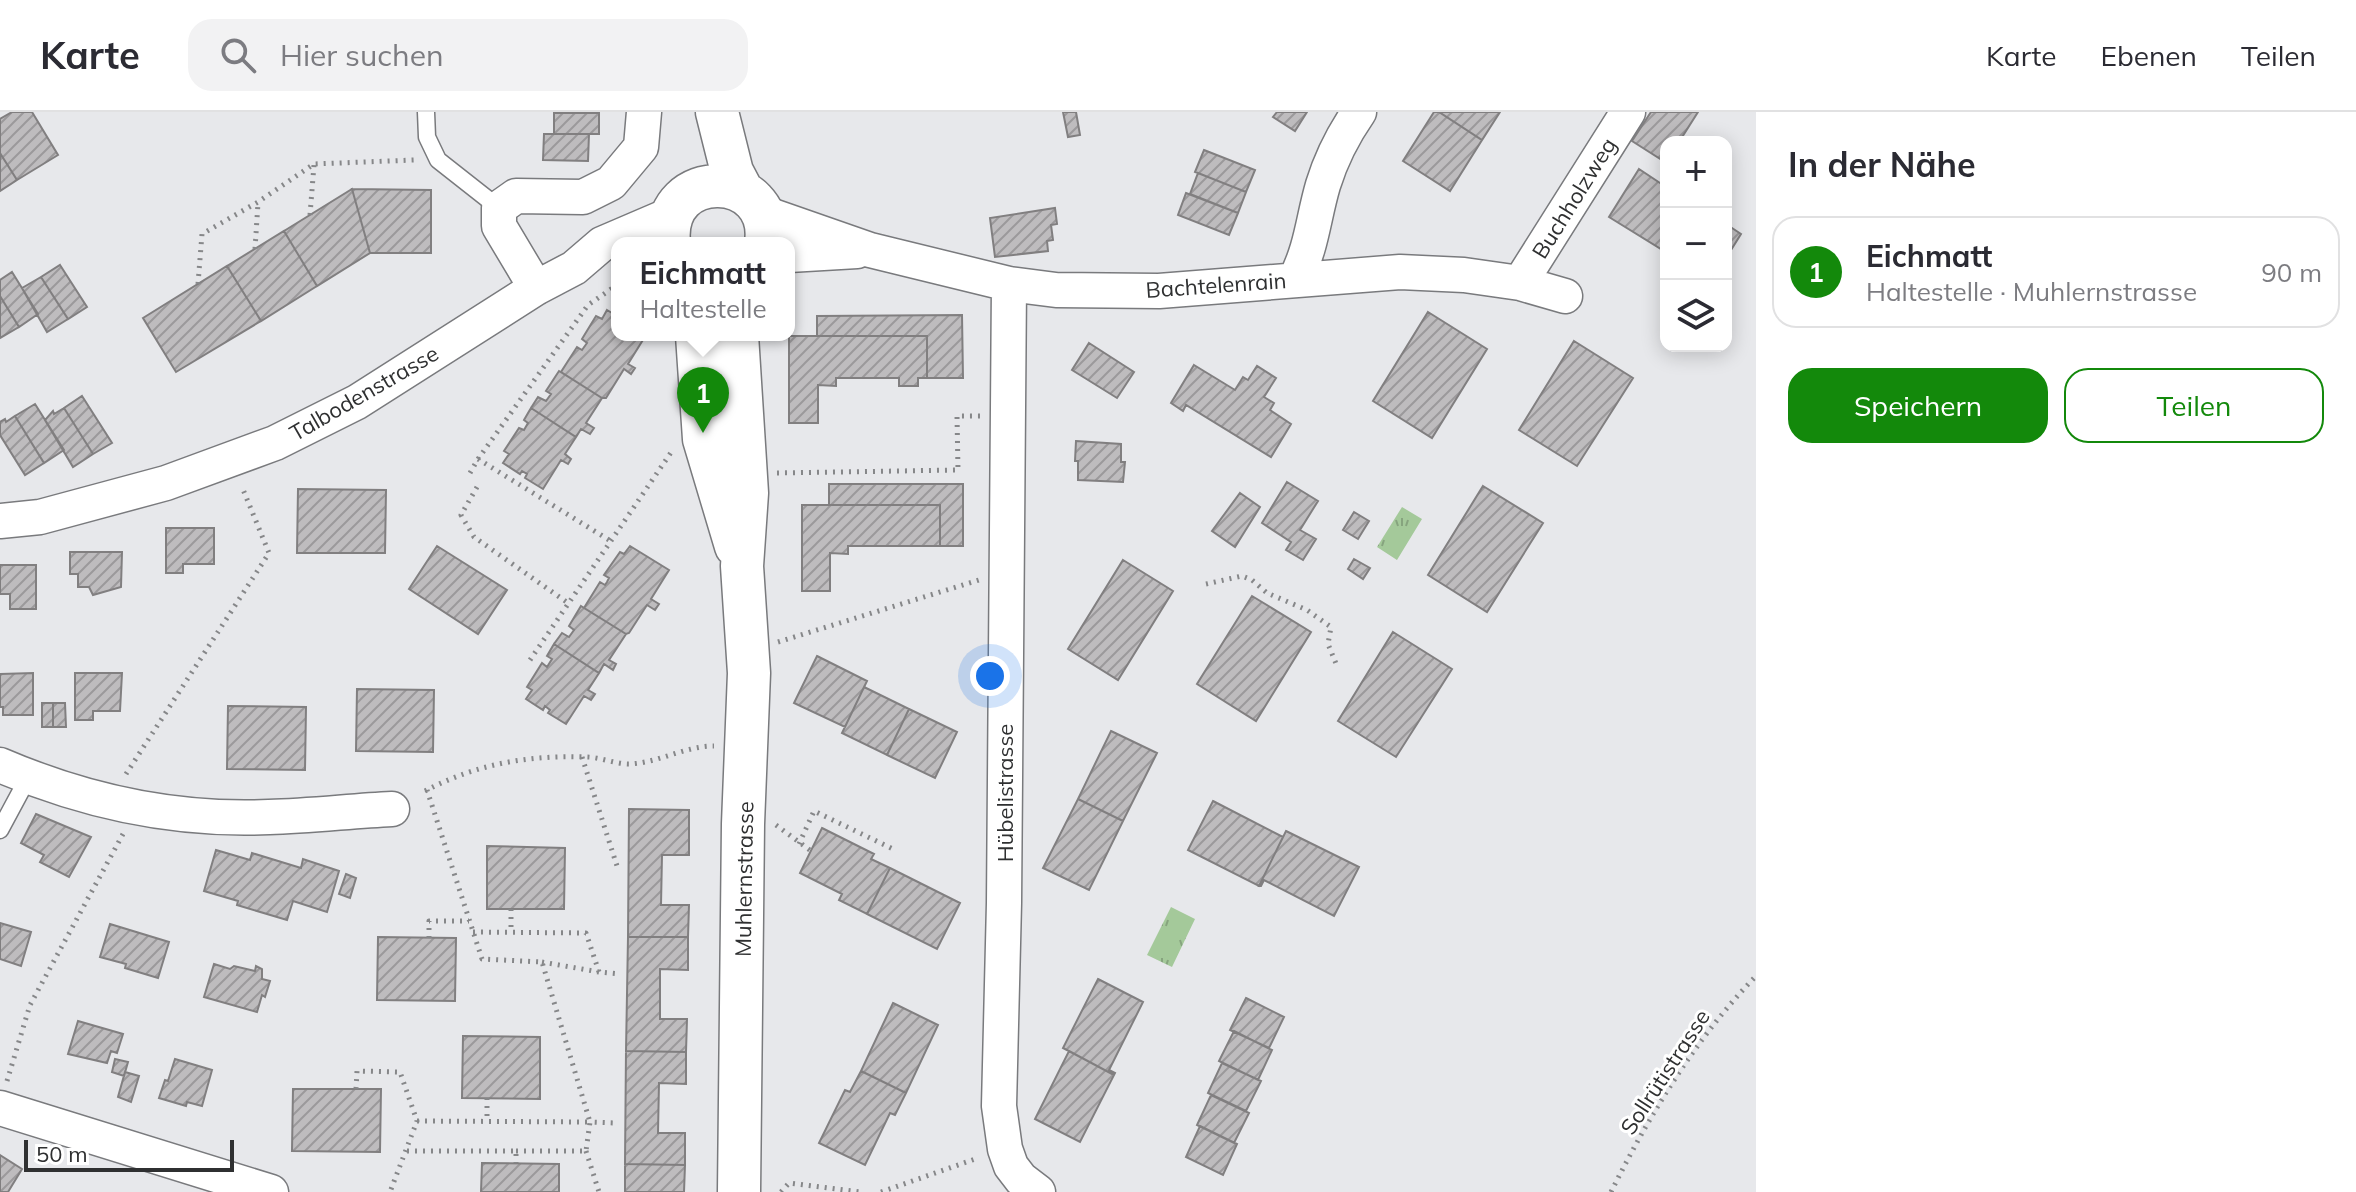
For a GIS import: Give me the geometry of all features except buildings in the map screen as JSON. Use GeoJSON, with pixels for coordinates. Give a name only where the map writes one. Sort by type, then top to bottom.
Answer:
{"type":"FeatureCollection","features":[{"type":"Feature","properties":{"kind":"street"},"geometry":{"type":"LineString","coordinates":[[536,288],[499,226],[499,208],[516,196],[583,197],[611,183],[641,147],[644,112]]}},
{"type":"Feature","properties":{"kind":"street"},"geometry":{"type":"LineString","coordinates":[[676,217],[695,171],[701,112]]}},
{"type":"Feature","properties":{"kind":"street"},"geometry":{"type":"LineString","coordinates":[[717,112],[732,172],[756,215]]}},
{"type":"Feature","properties":{"kind":"street"},"geometry":{"type":"LineString","coordinates":[[1295,280],[1307,257],[1323,185],[1343,136],[1359,112]]}},
{"type":"Feature","properties":{"kind":"street","name":"Buchholzweg"},"geometry":{"type":"LineString","coordinates":[[1520,283],[1628,112]]}},
{"type":"Feature","properties":{"kind":"street"},"geometry":{"type":"LineString","coordinates":[[676,217],[704,186],[717,184],[756,215]]}},
{"type":"Feature","properties":{"kind":"street","name":"Bachtelenrain"},"geometry":{"type":"LineString","coordinates":[[756,215],[870,250],[1009,284],[1056,290],[1159,291],[1400,272],[1464,275],[1520,283],[1565,296]]}},
{"type":"Feature","properties":{"kind":"street","name":"Talbodenstrasse"},"geometry":{"type":"LineString","coordinates":[[621,237],[676,217]]}},
{"type":"Feature","properties":{"kind":"street","name":"Talbodenstrasse"},"geometry":{"type":"LineString","coordinates":[[0,521],[40,517],[106,500],[275,443],[357,402],[536,288],[574,268],[602,244],[611,241]]}},
{"type":"Feature","properties":{"kind":"street","name":"Bachtelenrain"},"geometry":{"type":"LineString","coordinates":[[795,255],[870,250]]}},
{"type":"Feature","properties":{"kind":"street","name":"Talbodenstrasse"},"geometry":{"type":"LineString","coordinates":[[574,268],[611,261]]}},
{"type":"Feature","properties":{"kind":"street","name":"Hübelistrasse"},"geometry":{"type":"LineString","coordinates":[[1009,284],[1004,903],[999,1106],[1005,1149],[1011,1166],[1021,1179],[1038,1192]]}},
{"type":"Feature","properties":{"kind":"street","name":"Muhlernstrasse"},"geometry":{"type":"LineString","coordinates":[[697,341],[704,439],[742,566]]}},
{"type":"Feature","properties":{"kind":"street","name":"Muhlernstrasse"},"geometry":{"type":"LineString","coordinates":[[737,341],[747,493],[742,566],[749,644],[743,824],[739,1192]]}},
{"type":"Feature","properties":{"kind":"street"},"geometry":{"type":"LineString","coordinates":[[14,770],[122,805],[172,814],[257,817],[392,809]]}},
{"type":"Feature","properties":{"kind":"street"},"geometry":{"type":"LineString","coordinates":[[2,1100],[271,1192]]}},
{"type":"Feature","properties":{"kind":"lane"},"geometry":{"type":"LineString","coordinates":[[426,112],[427,137],[438,160],[499,208]]}},
{"type":"Feature","properties":{"kind":"lane"},"geometry":{"type":"LineString","coordinates":[[0,830],[14,770]]}},
{"type":"Feature","properties":{"kind":"path"},"geometry":{"type":"LineString","coordinates":[[198,284],[202,234],[258,202],[314,164],[438,160]]}},
{"type":"Feature","properties":{"kind":"path"},"geometry":{"type":"LineString","coordinates":[[310,215],[314,164]]}},
{"type":"Feature","properties":{"kind":"path"},"geometry":{"type":"LineString","coordinates":[[255,249],[258,202]]}},
{"type":"Feature","properties":{"kind":"path"},"geometry":{"type":"LineString","coordinates":[[470,473],[588,305],[611,289]]}},
{"type":"Feature","properties":{"kind":"path"},"geometry":{"type":"LineString","coordinates":[[764,473],[958,470],[957,416],[1008,416]]}},
{"type":"Feature","properties":{"kind":"path"},"geometry":{"type":"LineString","coordinates":[[530,660],[678,442]]}},
{"type":"Feature","properties":{"kind":"path"},"geometry":{"type":"LineString","coordinates":[[478,459],[609,540]]}},
{"type":"Feature","properties":{"kind":"path"},"geometry":{"type":"LineString","coordinates":[[2,1100],[30,1005],[161,722],[269,553],[232,460]]}},
{"type":"Feature","properties":{"kind":"path"},"geometry":{"type":"LineString","coordinates":[[477,487],[461,515],[474,537],[568,603]]}},
{"type":"Feature","properties":{"kind":"path"},"geometry":{"type":"LineString","coordinates":[[778,642],[1007,571]]}},
{"type":"Feature","properties":{"kind":"path"},"geometry":{"type":"LineString","coordinates":[[1206,584],[1242,576],[1285,602],[1307,610],[1331,627],[1328,644],[1337,666]]}},
{"type":"Feature","properties":{"kind":"path"},"geometry":{"type":"LineString","coordinates":[[392,809],[448,779],[489,764],[515,759],[582,757],[628,764],[706,746],[748,746]]}},
{"type":"Feature","properties":{"kind":"path"},"geometry":{"type":"LineString","coordinates":[[582,757],[617,866]]}},
{"type":"Feature","properties":{"kind":"path"},"geometry":{"type":"LineString","coordinates":[[427,790],[482,959],[542,962],[620,974]]}},
{"type":"Feature","properties":{"kind":"path"},"geometry":{"type":"LineString","coordinates":[[799,844],[814,811],[893,849]]}},
{"type":"Feature","properties":{"kind":"path"},"geometry":{"type":"LineString","coordinates":[[511,909],[511,932]]}},
{"type":"Feature","properties":{"kind":"path"},"geometry":{"type":"LineString","coordinates":[[429,938],[429,921],[469,921]]}},
{"type":"Feature","properties":{"kind":"path"},"geometry":{"type":"LineString","coordinates":[[473,932],[586,933],[599,972]]}},
{"type":"Feature","properties":{"kind":"path"},"geometry":{"type":"LineString","coordinates":[[542,962],[590,1122],[586,1151],[599,1192]]}},
{"type":"Feature","properties":{"kind":"path","name":"Sollrütistrasse"},"geometry":{"type":"LineString","coordinates":[[1611,1192],[1629,1155],[1701,1038],[1756,976]]}},
{"type":"Feature","properties":{"kind":"path"},"geometry":{"type":"LineString","coordinates":[[356,1089],[357,1071],[400,1072],[417,1121],[390,1192]]}},
{"type":"Feature","properties":{"kind":"path"},"geometry":{"type":"LineString","coordinates":[[487,1098],[487,1120]]}},
{"type":"Feature","properties":{"kind":"path"},"geometry":{"type":"LineString","coordinates":[[417,1121],[615,1123]]}},
{"type":"Feature","properties":{"kind":"path"},"geometry":{"type":"LineString","coordinates":[[881,1192],[1005,1149]]}},
{"type":"Feature","properties":{"kind":"path"},"geometry":{"type":"LineString","coordinates":[[407,1151],[586,1151]]}},
{"type":"Feature","properties":{"kind":"path"},"geometry":{"type":"LineString","coordinates":[[516,1151],[516,1163]]}},
{"type":"Feature","properties":{"kind":"path"},"geometry":{"type":"LineString","coordinates":[[781,1192],[789,1183],[860,1192]]}},
{"type":"Feature","properties":{"kind":"green space"},"geometry":{"type":"Polygon","coordinates":[[[1402,507],[1422,519],[1397,560],[1377,547],[1402,507]]]}},
{"type":"Feature","properties":{"kind":"green space"},"geometry":{"type":"Polygon","coordinates":[[[1171,907],[1195,919],[1172,967],[1147,955],[1171,907]]]}},
{"type":"Feature","properties":{"kind":"place","name":"Eichmatt"},"geometry":{"type":"Point","coordinates":[703,433]}}]}
